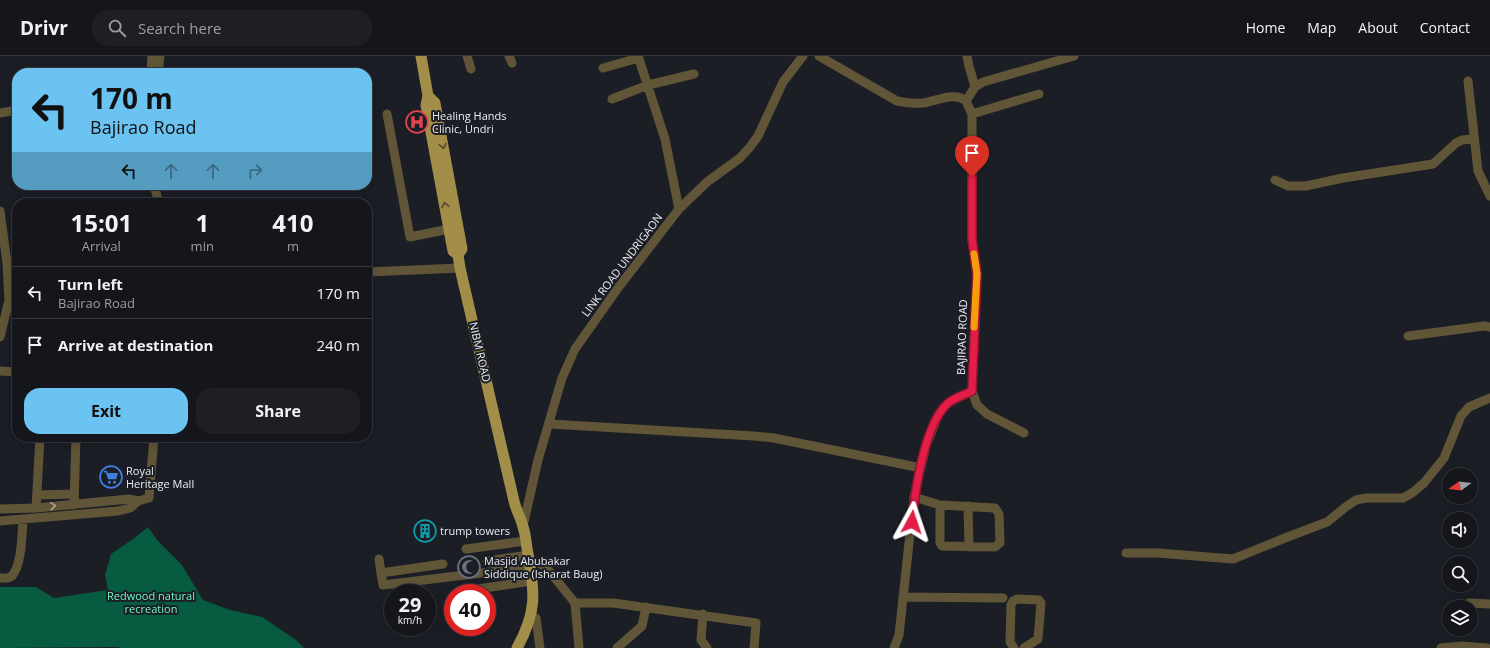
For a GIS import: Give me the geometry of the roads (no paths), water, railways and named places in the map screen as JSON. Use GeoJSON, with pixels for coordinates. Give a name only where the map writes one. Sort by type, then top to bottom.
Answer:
{"type":"FeatureCollection","features":[{"type":"Feature","properties":{"kind":"main road","name":"NIBM ROAD"},"geometry":{"type":"LineString","coordinates":[[421,56],[428,96],[435,103],[462,249],[458,256],[460,268],[514,501],[523,526],[530,562],[534,598],[529,624],[517,648]]}},
{"type":"Feature","properties":{"kind":"main road"},"geometry":{"type":"LineString","coordinates":[[428,96],[426,104],[453,251],[458,256]]}},
{"type":"Feature","properties":{"kind":"street"},"geometry":{"type":"LineString","coordinates":[[151,68],[152,56]]}},
{"type":"Feature","properties":{"kind":"street"},"geometry":{"type":"LineString","coordinates":[[159,68],[160,56]]}},
{"type":"Feature","properties":{"kind":"street"},"geometry":{"type":"LineString","coordinates":[[467,56],[471,69]]}},
{"type":"Feature","properties":{"kind":"street","name":"LINK ROAD UNDRIGAON"},"geometry":{"type":"LineString","coordinates":[[523,526],[535,473],[562,378],[575,349],[618,288],[679,209],[707,182],[740,158],[750,147],[765,124],[783,82],[803,56]]}},
{"type":"Feature","properties":{"kind":"street"},"geometry":{"type":"LineString","coordinates":[[819,56],[898,101],[910,104],[923,103],[956,96],[966,101],[975,87],[983,82],[1074,56]]}},
{"type":"Feature","properties":{"kind":"street"},"geometry":{"type":"LineString","coordinates":[[967,56],[968,66],[975,87]]}},
{"type":"Feature","properties":{"kind":"street"},"geometry":{"type":"LineString","coordinates":[[603,68],[638,57],[666,139],[679,209]]}},
{"type":"Feature","properties":{"kind":"street"},"geometry":{"type":"LineString","coordinates":[[612,99],[648,85],[694,74]]}},
{"type":"Feature","properties":{"kind":"street"},"geometry":{"type":"LineString","coordinates":[[1468,81],[1478,171],[1490,196]]}},
{"type":"Feature","properties":{"kind":"street"},"geometry":{"type":"LineString","coordinates":[[972,114],[1040,94]]}},
{"type":"Feature","properties":{"kind":"street","name":"BAJIRAO ROAD"},"geometry":{"type":"LineString","coordinates":[[966,101],[972,114],[972,239],[977,274],[972,391]]}},
{"type":"Feature","properties":{"kind":"street"},"geometry":{"type":"LineString","coordinates":[[0,113],[12,111]]}},
{"type":"Feature","properties":{"kind":"street"},"geometry":{"type":"LineString","coordinates":[[387,114],[410,237],[449,229]]}},
{"type":"Feature","properties":{"kind":"street"},"geometry":{"type":"LineString","coordinates":[[1275,180],[1288,186],[1306,186],[1343,178],[1432,164],[1456,143],[1462,140],[1472,140],[1475,144]]}},
{"type":"Feature","properties":{"kind":"street"},"geometry":{"type":"LineString","coordinates":[[0,211],[7,263],[9,300],[0,336]]}},
{"type":"Feature","properties":{"kind":"street"},"geometry":{"type":"LineString","coordinates":[[372,272],[460,268]]}},
{"type":"Feature","properties":{"kind":"street"},"geometry":{"type":"LineString","coordinates":[[1408,336],[1484,326],[1490,327]]}},
{"type":"Feature","properties":{"kind":"street"},"geometry":{"type":"LineString","coordinates":[[0,371],[12,372]]}},
{"type":"Feature","properties":{"kind":"street"},"geometry":{"type":"LineString","coordinates":[[894,648],[899,635],[914,497],[926,446],[939,413],[948,403],[972,391],[977,405],[987,414],[1024,433]]}},
{"type":"Feature","properties":{"kind":"street"},"geometry":{"type":"LineString","coordinates":[[1126,553],[1158,552],[1233,559],[1327,522],[1356,500],[1366,498],[1403,498],[1412,494],[1424,483],[1444,458],[1461,416],[1469,407],[1490,398]]}},
{"type":"Feature","properties":{"kind":"street"},"geometry":{"type":"LineString","coordinates":[[550,424],[774,438],[921,468]]}},
{"type":"Feature","properties":{"kind":"street"},"geometry":{"type":"LineString","coordinates":[[36,508],[40,442]]}},
{"type":"Feature","properties":{"kind":"street"},"geometry":{"type":"LineString","coordinates":[[74,505],[73,494],[76,442]]}},
{"type":"Feature","properties":{"kind":"street"},"geometry":{"type":"LineString","coordinates":[[0,521],[118,511],[130,508],[138,501],[149,498],[154,442]]}},
{"type":"Feature","properties":{"kind":"street"},"geometry":{"type":"LineString","coordinates":[[37,495],[73,494]]}},
{"type":"Feature","properties":{"kind":"street"},"geometry":{"type":"LineString","coordinates":[[914,497],[940,505],[995,508],[998,512],[1000,543],[995,547],[944,547],[940,545],[940,505]]}},
{"type":"Feature","properties":{"kind":"street"},"geometry":{"type":"LineString","coordinates":[[0,510],[74,505],[129,499],[138,501]]}},
{"type":"Feature","properties":{"kind":"street"},"geometry":{"type":"LineString","coordinates":[[968,506],[969,547]]}},
{"type":"Feature","properties":{"kind":"street"},"geometry":{"type":"LineString","coordinates":[[0,578],[8,578],[12,576],[20,558],[24,519]]}},
{"type":"Feature","properties":{"kind":"street"},"geometry":{"type":"LineString","coordinates":[[466,549],[526,541]]}},
{"type":"Feature","properties":{"kind":"street"},"geometry":{"type":"LineString","coordinates":[[379,559],[383,585],[530,562]]}},
{"type":"Feature","properties":{"kind":"street"},"geometry":{"type":"LineString","coordinates":[[487,561],[537,562],[546,567],[575,603],[579,648]]}},
{"type":"Feature","properties":{"kind":"street"},"geometry":{"type":"LineString","coordinates":[[381,573],[443,564]]}},
{"type":"Feature","properties":{"kind":"street"},"geometry":{"type":"LineString","coordinates":[[496,586],[532,581]]}},
{"type":"Feature","properties":{"kind":"street"},"geometry":{"type":"LineString","coordinates":[[904,597],[1003,598]]}},
{"type":"Feature","properties":{"kind":"street"},"geometry":{"type":"LineString","coordinates":[[1014,648],[1010,642],[1011,605],[1013,601],[1017,599],[1039,600],[1038,639],[1024,648]]}},
{"type":"Feature","properties":{"kind":"street"},"geometry":{"type":"LineString","coordinates":[[575,603],[613,603],[703,614],[756,623],[754,648]]}},
{"type":"Feature","properties":{"kind":"street"},"geometry":{"type":"LineString","coordinates":[[1478,603],[1490,604]]}},
{"type":"Feature","properties":{"kind":"street"},"geometry":{"type":"LineString","coordinates":[[617,648],[642,626],[646,607]]}},
{"type":"Feature","properties":{"kind":"street"},"geometry":{"type":"LineString","coordinates":[[703,614],[701,640],[707,648]]}},
{"type":"Feature","properties":{"kind":"street"},"geometry":{"type":"LineString","coordinates":[[536,618],[540,648]]}},
{"type":"Feature","properties":{"kind":"street"},"geometry":{"type":"LineString","coordinates":[[1441,648],[1462,646],[1487,648]]}},
{"type":"Feature","properties":{"kind":"place","name":"Healing Hands Clinic, Undri"},"geometry":{"type":"Point","coordinates":[417,122]}},
{"type":"Feature","properties":{"kind":"place","name":"Royal Heritage Mall"},"geometry":{"type":"Point","coordinates":[111,477]}},
{"type":"Feature","properties":{"kind":"place","name":"trump towers"},"geometry":{"type":"Point","coordinates":[425,531]}},
{"type":"Feature","properties":{"kind":"place","name":"Masjid Abubakar Siddique (Isharat Baug)"},"geometry":{"type":"Point","coordinates":[469,567]}},
{"type":"Feature","properties":{"kind":"park label","name":"Redwood natural recreation"},"geometry":{"type":"Point","coordinates":[151,602]}}]}
